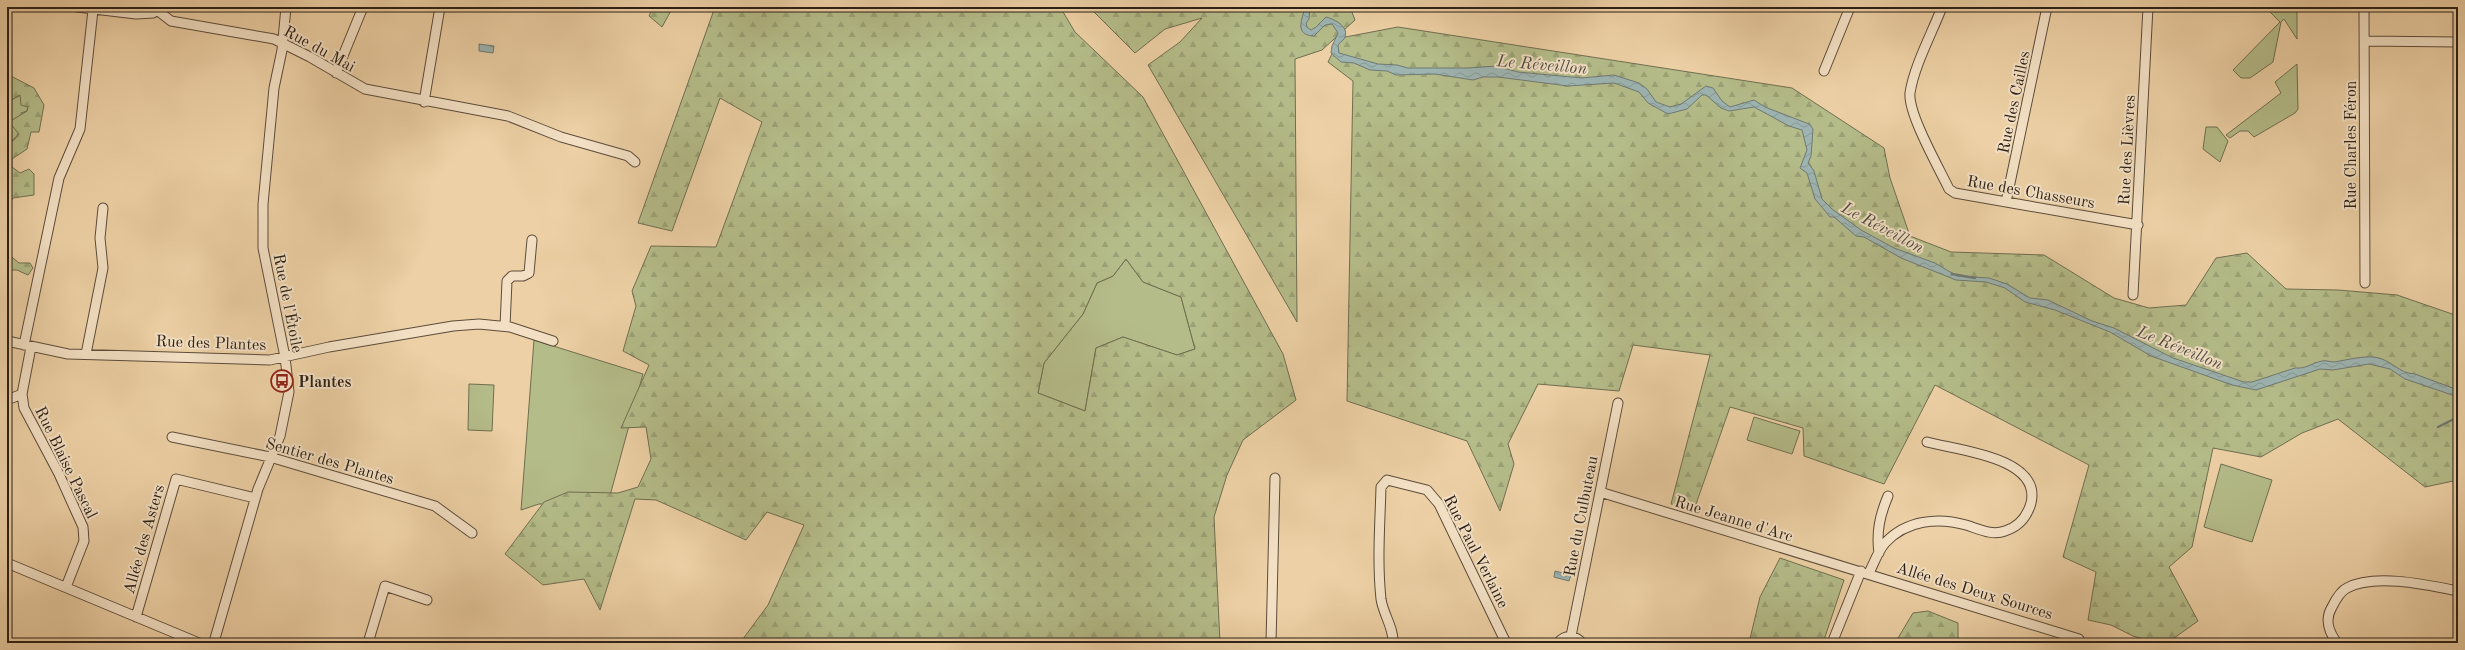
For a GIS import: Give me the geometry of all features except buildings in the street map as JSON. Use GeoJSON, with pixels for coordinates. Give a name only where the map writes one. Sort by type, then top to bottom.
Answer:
{"type":"FeatureCollection","features":[{"type":"Feature","properties":{"kind":"street"},"geometry":{"type":"LineString","coordinates":[[77,7],[136,14],[153,13],[159,8]]}},
{"type":"Feature","properties":{"kind":"street","name":"Rue de l'Étoile"},"geometry":{"type":"LineString","coordinates":[[213,643],[255,498],[270,457],[280,436],[289,392],[285,357],[264,248],[263,204],[274,88],[283,43],[286,7]]}},
{"type":"Feature","properties":{"kind":"street"},"geometry":{"type":"LineString","coordinates":[[336,73],[363,7]]}},
{"type":"Feature","properties":{"kind":"street"},"geometry":{"type":"LineString","coordinates":[[424,102],[440,7]]}},
{"type":"Feature","properties":{"kind":"street"},"geometry":{"type":"LineString","coordinates":[[1824,70],[1850,7]]}},
{"type":"Feature","properties":{"kind":"street","name":"Rue des Chasseurs"},"geometry":{"type":"LineString","coordinates":[[1942,7],[1913,80],[1910,95],[1916,119],[1949,189],[1955,193],[2138,225]]}},
{"type":"Feature","properties":{"kind":"street","name":"Rue des Cailles"},"geometry":{"type":"LineString","coordinates":[[2006,202],[2047,7]]}},
{"type":"Feature","properties":{"kind":"street","name":"Rue des Lièvres"},"geometry":{"type":"LineString","coordinates":[[2133,295],[2138,225],[2148,7]]}},
{"type":"Feature","properties":{"kind":"street","name":"Rue Charles Féron"},"geometry":{"type":"LineString","coordinates":[[2364,7],[2365,284]]}},
{"type":"Feature","properties":{"kind":"street","name":"Rue du Mai"},"geometry":{"type":"LineString","coordinates":[[159,8],[171,21],[274,39],[365,89],[424,102],[508,116],[563,132],[628,156],[635,162]]}},
{"type":"Feature","properties":{"kind":"street","name":"Rue Blaise Pascal"},"geometry":{"type":"LineString","coordinates":[[66,587],[84,541],[83,527],[59,474],[24,408],[22,394],[28,346],[59,178],[80,129],[93,10]]}},
{"type":"Feature","properties":{"kind":"street"},"geometry":{"type":"LineString","coordinates":[[2365,41],[2458,42]]}},
{"type":"Feature","properties":{"kind":"street"},"geometry":{"type":"LineString","coordinates":[[86,354],[103,268],[100,238],[103,208]]}},
{"type":"Feature","properties":{"kind":"street"},"geometry":{"type":"LineString","coordinates":[[505,326],[507,281],[512,276],[523,276],[529,273],[532,240]]}},
{"type":"Feature","properties":{"kind":"street","name":"Rue des Plantes"},"geometry":{"type":"LineString","coordinates":[[7,341],[68,354],[270,360],[329,347],[453,326],[479,324],[505,326],[553,341]]}},
{"type":"Feature","properties":{"kind":"street"},"geometry":{"type":"LineString","coordinates":[[7,400],[22,394]]}},
{"type":"Feature","properties":{"kind":"street","name":"Rue du Culbuteau"},"geometry":{"type":"LineString","coordinates":[[1571,636],[1618,402]]}},
{"type":"Feature","properties":{"kind":"street","name":"Sentier des Plantes"},"geometry":{"type":"LineString","coordinates":[[172,437],[270,457],[435,506],[472,533]]}},
{"type":"Feature","properties":{"kind":"street"},"geometry":{"type":"LineString","coordinates":[[1832,643],[1865,572],[1885,544],[1900,531],[1922,521],[1944,520],[1984,531],[2003,532],[2018,524],[2028,509],[2031,502],[2029,485],[2018,468],[2002,460],[1926,442]]}},
{"type":"Feature","properties":{"kind":"street"},"geometry":{"type":"LineString","coordinates":[[1271,643],[1275,478]]}},
{"type":"Feature","properties":{"kind":"street","name":"Allée des Asters"},"geometry":{"type":"LineString","coordinates":[[136,617],[176,479],[255,498]]}},
{"type":"Feature","properties":{"kind":"street","name":"Rue Paul Verlaine"},"geometry":{"type":"LineString","coordinates":[[1393,643],[1394,637],[1382,605],[1378,576],[1381,487],[1387,480],[1427,490],[1439,504],[1506,643]]}},
{"type":"Feature","properties":{"kind":"street","name":"Rue Jeanne d'Arc"},"geometry":{"type":"LineString","coordinates":[[1600,492],[1776,548],[1865,572]]}},
{"type":"Feature","properties":{"kind":"street"},"geometry":{"type":"LineString","coordinates":[[1880,552],[1877,538],[1881,513],[1888,496]]}},
{"type":"Feature","properties":{"kind":"street"},"geometry":{"type":"LineString","coordinates":[[7,563],[199,643]]}},
{"type":"Feature","properties":{"kind":"street","name":"Allée des Deux Sources"},"geometry":{"type":"LineString","coordinates":[[1865,572],[2080,639]]}},
{"type":"Feature","properties":{"kind":"street"},"geometry":{"type":"LineString","coordinates":[[2337,643],[2332,637],[2327,620],[2331,608],[2345,588],[2358,584],[2412,582],[2458,590]]}},
{"type":"Feature","properties":{"kind":"street"},"geometry":{"type":"LineString","coordinates":[[368,643],[385,586],[427,600]]}},
{"type":"Feature","properties":{"kind":"street"},"geometry":{"type":"LineString","coordinates":[[1558,643],[1566,637],[1571,636],[1582,643]]}},
{"type":"Feature","properties":{"kind":"green space"},"geometry":{"type":"Polygon","coordinates":[[[653,7],[673,7],[662,27],[649,16],[653,7]]]}},
{"type":"Feature","properties":{"kind":"green space"},"geometry":{"type":"Polygon","coordinates":[[[715,7],[1060,7],[1075,32],[1143,97],[1283,354],[1296,400],[1243,440],[1227,475],[1214,517],[1220,643],[740,643],[768,605],[804,525],[767,512],[746,540],[656,500],[635,499],[600,610],[584,579],[543,585],[505,554],[544,502],[568,492],[618,493],[638,487],[651,459],[646,427],[621,428],[649,365],[623,351],[636,306],[632,291],[651,246],[716,247],[762,122],[720,98],[672,231],[638,223],[715,7]],[[1126,259],[1113,276],[1097,283],[1083,314],[1044,363],[1038,393],[1085,411],[1096,348],[1123,337],[1177,355],[1195,349],[1181,297],[1143,282],[1126,259]]]}},
{"type":"Feature","properties":{"kind":"green space"},"geometry":{"type":"Polygon","coordinates":[[[1089,7],[1350,7],[1355,20],[1322,50],[1295,59],[1297,322],[1148,65],[1180,42],[1202,18],[1165,29],[1135,53],[1089,7]]]}},
{"type":"Feature","properties":{"kind":"green space"},"geometry":{"type":"Polygon","coordinates":[[[2277,7],[2297,7],[2297,39],[2284,19],[2281,22],[2273,62],[2250,78],[2241,78],[2233,70],[2280,22],[2270,12],[2277,7]]]}},
{"type":"Feature","properties":{"kind":"green space"},"geometry":{"type":"Polygon","coordinates":[[[1398,27],[1792,88],[1884,148],[1890,178],[1910,236],[1951,252],[2044,255],[2114,298],[2149,308],[2186,305],[2216,258],[2247,253],[2286,289],[2338,290],[2397,295],[2458,316],[2458,480],[2425,487],[2338,419],[2302,433],[2261,457],[2213,448],[2192,547],[2169,567],[2198,621],[2167,643],[2158,643],[2133,636],[2111,625],[2088,620],[2096,572],[2063,557],[2089,465],[1935,385],[1884,484],[1804,456],[1803,428],[1730,407],[1695,507],[1671,504],[1710,355],[1633,345],[1619,391],[1538,384],[1508,444],[1514,464],[1500,511],[1467,441],[1347,401],[1353,81],[1328,62],[1340,38],[1398,27]]]}},
{"type":"Feature","properties":{"kind":"green space"},"geometry":{"type":"Polygon","coordinates":[[[2297,64],[2298,109],[2295,113],[2254,137],[2248,131],[2240,131],[2230,138],[2226,135],[2281,93],[2275,82],[2297,64]]]}},
{"type":"Feature","properties":{"kind":"green space"},"geometry":{"type":"Polygon","coordinates":[[[7,74],[34,88],[44,105],[39,132],[31,132],[27,149],[12,159],[12,167],[20,173],[29,169],[34,174],[34,195],[13,198],[7,207],[7,143],[14,140],[19,134],[9,122],[27,111],[28,107],[21,105],[20,95],[7,102],[7,74]]]}},
{"type":"Feature","properties":{"kind":"green space"},"geometry":{"type":"Polygon","coordinates":[[[21,95],[28,107],[27,111],[21,113],[20,128],[17,135],[12,141],[7,143],[7,102],[21,95]]]}},
{"type":"Feature","properties":{"kind":"green space"},"geometry":{"type":"Polygon","coordinates":[[[2206,127],[2217,127],[2228,141],[2220,162],[2203,149],[2206,127]]]}},
{"type":"Feature","properties":{"kind":"green space"},"geometry":{"type":"Polygon","coordinates":[[[7,235],[9,237],[7,253],[7,235]]]}},
{"type":"Feature","properties":{"kind":"green space"},"geometry":{"type":"Polygon","coordinates":[[[7,253],[19,263],[30,263],[33,268],[28,275],[17,270],[7,270],[7,253]]]}},
{"type":"Feature","properties":{"kind":"green space"},"geometry":{"type":"Polygon","coordinates":[[[1126,259],[1143,282],[1181,297],[1195,349],[1177,355],[1123,337],[1096,348],[1085,411],[1038,393],[1044,363],[1083,314],[1097,283],[1113,276],[1126,259]]]}},
{"type":"Feature","properties":{"kind":"green space"},"geometry":{"type":"Polygon","coordinates":[[[534,340],[643,374],[608,503],[539,504],[521,510],[534,340]]]}},
{"type":"Feature","properties":{"kind":"green space"},"geometry":{"type":"Polygon","coordinates":[[[469,384],[494,385],[492,431],[468,430],[469,384]]]}},
{"type":"Feature","properties":{"kind":"green space"},"geometry":{"type":"Polygon","coordinates":[[[1754,417],[1800,431],[1792,454],[1747,440],[1754,417]]]}},
{"type":"Feature","properties":{"kind":"green space"},"geometry":{"type":"Polygon","coordinates":[[[2221,464],[2272,480],[2252,542],[2204,527],[2221,464]]]}},
{"type":"Feature","properties":{"kind":"green space"},"geometry":{"type":"Polygon","coordinates":[[[1780,558],[1844,580],[1823,643],[1749,643],[1760,597],[1780,558]]]}},
{"type":"Feature","properties":{"kind":"green space"},"geometry":{"type":"Polygon","coordinates":[[[1928,611],[1958,623],[1958,639],[1964,643],[1895,643],[1913,613],[1928,611]]]}},
{"type":"Feature","properties":{"kind":"water"},"geometry":{"type":"Polygon","coordinates":[[[1305,7],[1310,7],[1309,19],[1306,23],[1307,27],[1311,30],[1326,17],[1341,24],[1346,35],[1338,45],[1339,53],[1378,64],[1397,65],[1408,68],[1468,68],[1496,66],[1518,72],[1582,78],[1614,75],[1639,83],[1647,89],[1656,102],[1670,107],[1681,104],[1706,86],[1713,88],[1722,101],[1730,107],[1754,100],[1765,107],[1809,124],[1813,129],[1811,156],[1808,163],[1814,171],[1822,199],[1832,209],[1861,230],[1894,248],[1935,263],[1957,276],[1989,278],[2007,284],[2030,298],[2048,300],[2092,321],[2114,328],[2173,358],[2244,382],[2252,382],[2322,361],[2334,362],[2374,357],[2385,360],[2404,372],[2415,374],[2458,390],[2458,397],[2405,379],[2390,369],[2369,364],[2333,370],[2320,369],[2256,390],[2232,385],[2151,356],[2110,332],[2055,310],[2025,302],[2005,288],[1986,282],[1956,280],[1901,258],[1864,237],[1856,236],[1834,217],[1830,217],[1815,199],[1807,173],[1800,168],[1807,150],[1802,130],[1789,126],[1754,107],[1729,111],[1721,108],[1706,95],[1702,95],[1687,109],[1668,114],[1648,103],[1639,92],[1614,83],[1568,86],[1498,77],[1483,77],[1473,80],[1435,74],[1396,75],[1387,71],[1370,70],[1354,63],[1341,62],[1331,53],[1332,46],[1338,33],[1332,24],[1325,25],[1314,36],[1304,33],[1301,22],[1305,7]]]}},
{"type":"Feature","properties":{"kind":"water"},"geometry":{"type":"Polygon","coordinates":[[[479,44],[494,46],[493,53],[479,51],[479,44]]]}},
{"type":"Feature","properties":{"kind":"water"},"geometry":{"type":"Polygon","coordinates":[[[1555,571],[1571,575],[1569,581],[1554,577],[1555,571]]]}},
{"type":"Feature","properties":{"kind":"waterway","name":"Le Réveillon"},"geometry":{"type":"LineString","coordinates":[[1952,274],[1975,278]]}},
{"type":"Feature","properties":{"kind":"waterway"},"geometry":{"type":"LineString","coordinates":[[2438,427],[2458,417]]}},
{"type":"Feature","properties":{"kind":"place","name":"Plantes"},"geometry":{"type":"Point","coordinates":[282,381]}}]}
